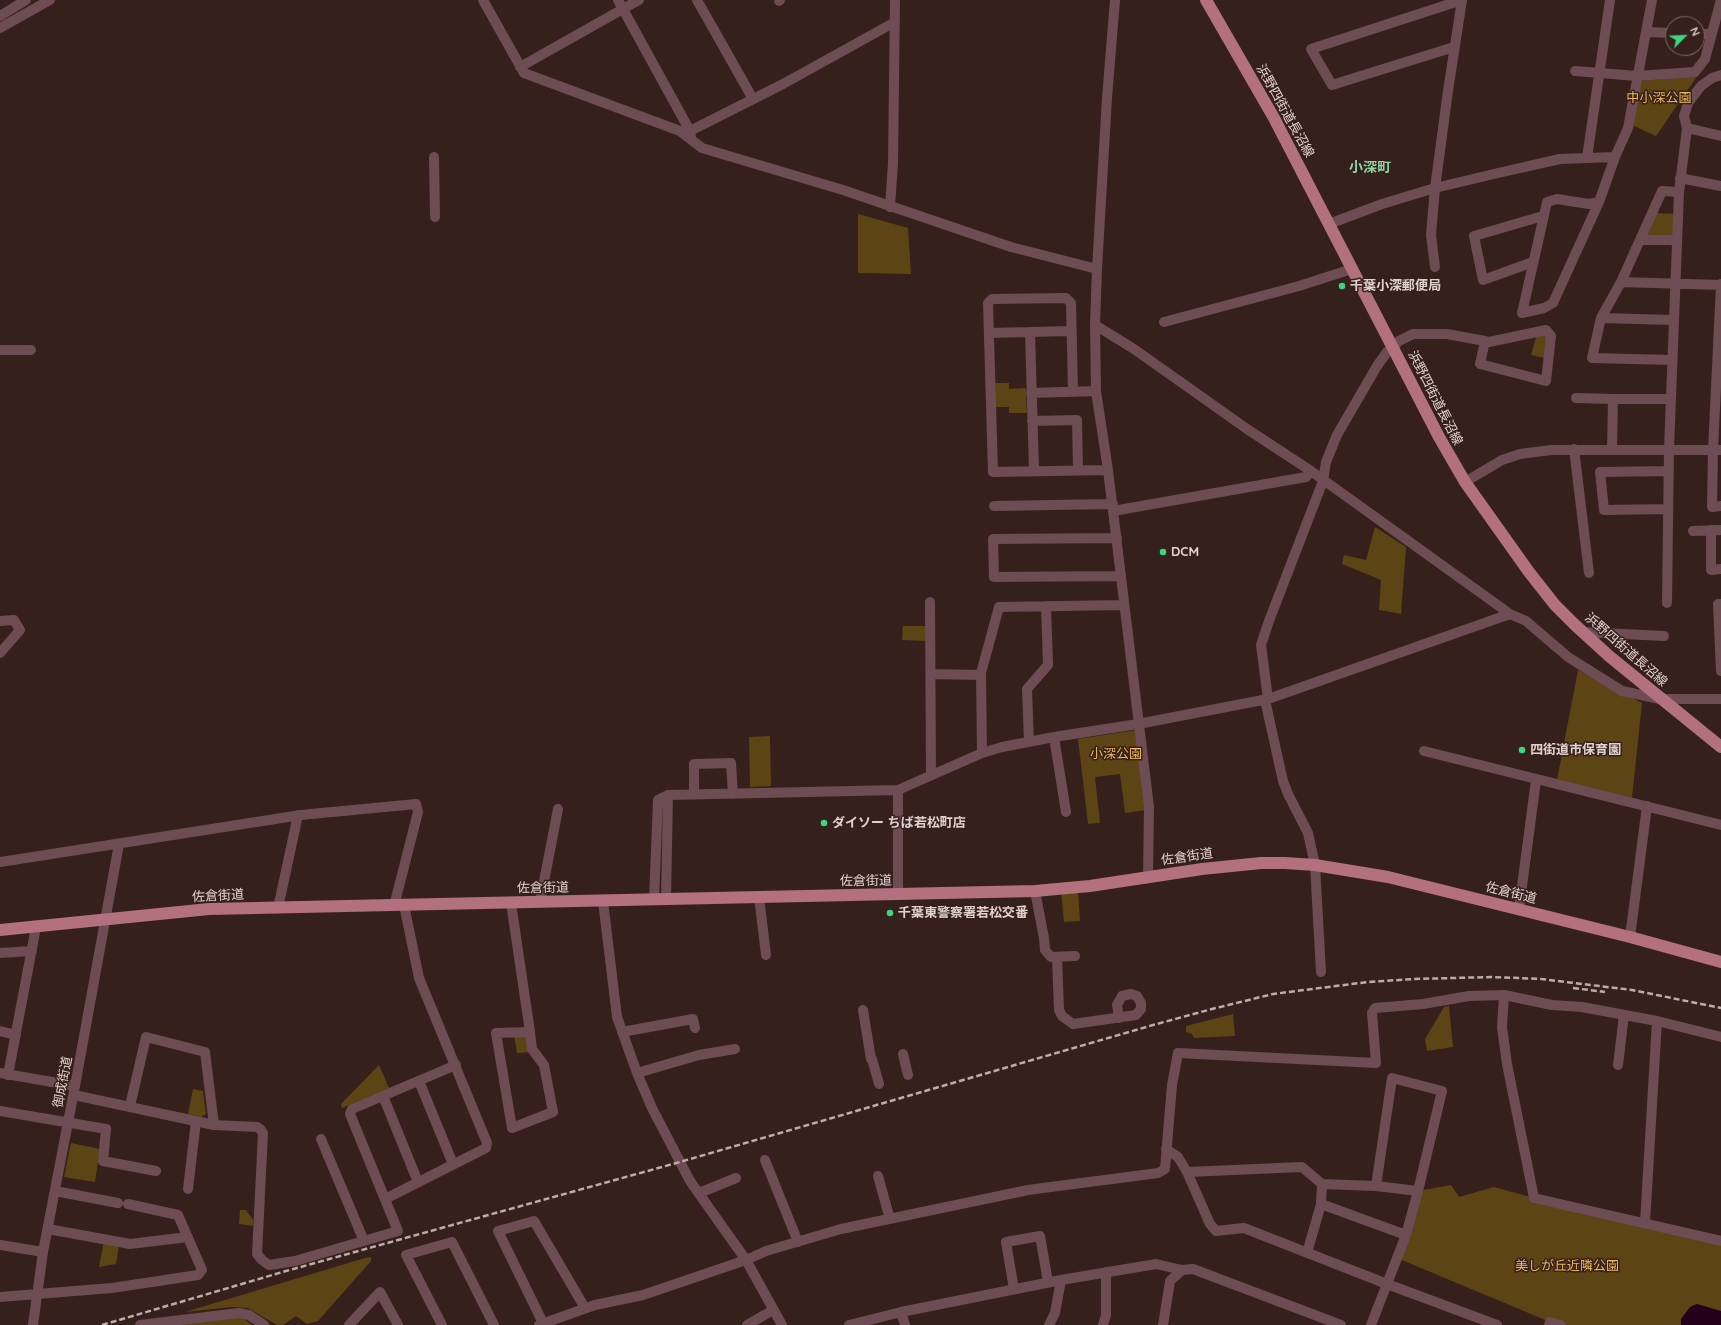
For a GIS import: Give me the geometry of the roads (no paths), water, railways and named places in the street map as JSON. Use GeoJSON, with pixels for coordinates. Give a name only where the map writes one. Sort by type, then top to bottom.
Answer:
{"type":"FeatureCollection","features":[{"type":"Feature","properties":{"kind":"main road","name":"浜野四街道長沼線"},"geometry":{"type":"LineString","coordinates":[[1206,0],[1274,118],[1439,437],[1465,482],[1529,572],[1555,605],[1582,632],[1660,699],[1721,747]]}},
{"type":"Feature","properties":{"kind":"main road","name":"佐倉街道"},"geometry":{"type":"LineString","coordinates":[[0,930],[209,909],[1035,891],[1090,886],[1202,869],[1262,863],[1285,863],[1316,865],[1388,877],[1630,937],[1721,962]]}},
{"type":"Feature","properties":{"kind":"street"},"geometry":{"type":"LineString","coordinates":[[0,16],[26,0]]}},
{"type":"Feature","properties":{"kind":"street"},"geometry":{"type":"LineString","coordinates":[[0,28],[50,0]]}},
{"type":"Feature","properties":{"kind":"street"},"geometry":{"type":"LineString","coordinates":[[483,0],[524,73],[691,136]]}},
{"type":"Feature","properties":{"kind":"street"},"geometry":{"type":"LineString","coordinates":[[520,67],[620,5],[639,0]]}},
{"type":"Feature","properties":{"kind":"street"},"geometry":{"type":"LineString","coordinates":[[697,0],[753,99]]}},
{"type":"Feature","properties":{"kind":"street"},"geometry":{"type":"LineString","coordinates":[[890,207],[893,163],[895,0]]}},
{"type":"Feature","properties":{"kind":"street"},"geometry":{"type":"LineString","coordinates":[[1115,0],[1107,98],[1097,269],[1095,325],[1096,391],[1113,507],[1149,807],[1148,877]]}},
{"type":"Feature","properties":{"kind":"street"},"geometry":{"type":"LineString","coordinates":[[1435,267],[1431,235],[1435,188],[1454,47],[1462,0],[1311,49],[1332,85],[1454,47]]}},
{"type":"Feature","properties":{"kind":"street"},"geometry":{"type":"LineString","coordinates":[[1587,158],[1610,0]]}},
{"type":"Feature","properties":{"kind":"street"},"geometry":{"type":"LineString","coordinates":[[1599,202],[1589,204],[1557,199],[1546,202],[1522,313],[1544,308],[1553,303],[1599,202],[1615,157],[1628,128],[1652,0]]}},
{"type":"Feature","properties":{"kind":"street"},"geometry":{"type":"LineString","coordinates":[[1576,71],[1637,76],[1694,72],[1706,59],[1721,0]]}},
{"type":"Feature","properties":{"kind":"street"},"geometry":{"type":"LineString","coordinates":[[620,5],[691,136],[702,148],[843,190],[1011,247],[1097,269]]}},
{"type":"Feature","properties":{"kind":"street"},"geometry":{"type":"LineString","coordinates":[[691,136],[753,99],[895,22]]}},
{"type":"Feature","properties":{"kind":"street"},"geometry":{"type":"LineString","coordinates":[[1646,32],[1665,33]]}},
{"type":"Feature","properties":{"kind":"street"},"geometry":{"type":"LineString","coordinates":[[1705,34],[1712,34]]}},
{"type":"Feature","properties":{"kind":"street"},"geometry":{"type":"LineString","coordinates":[[1667,603],[1672,360],[1679,192],[1687,128],[1684,116],[1688,103],[1701,86],[1712,78],[1721,75]]}},
{"type":"Feature","properties":{"kind":"street"},"geometry":{"type":"LineString","coordinates":[[1687,128],[1721,136]]}},
{"type":"Feature","properties":{"kind":"street"},"geometry":{"type":"LineString","coordinates":[[434,157],[435,217]]}},
{"type":"Feature","properties":{"kind":"street"},"geometry":{"type":"LineString","coordinates":[[1329,224],[1382,204],[1435,188],[1560,159],[1615,157]]}},
{"type":"Feature","properties":{"kind":"street"},"geometry":{"type":"LineString","coordinates":[[1680,178],[1721,186]]}},
{"type":"Feature","properties":{"kind":"street"},"geometry":{"type":"LineString","coordinates":[[1672,360],[1592,358],[1601,318],[1621,282],[1662,192],[1679,192]]}},
{"type":"Feature","properties":{"kind":"street"},"geometry":{"type":"LineString","coordinates":[[1533,262],[1483,280],[1474,236],[1544,216]]}},
{"type":"Feature","properties":{"kind":"street"},"geometry":{"type":"LineString","coordinates":[[1640,240],[1678,240]]}},
{"type":"Feature","properties":{"kind":"street"},"geometry":{"type":"LineString","coordinates":[[1164,322],[1299,286],[1352,269]]}},
{"type":"Feature","properties":{"kind":"street"},"geometry":{"type":"LineString","coordinates":[[1621,282],[1721,284],[1717,450],[1712,507],[1721,506]]}},
{"type":"Feature","properties":{"kind":"street"},"geometry":{"type":"LineString","coordinates":[[1073,392],[1071,303],[1066,298],[992,299],[988,303],[993,472],[1108,470]]}},
{"type":"Feature","properties":{"kind":"street"},"geometry":{"type":"LineString","coordinates":[[1601,318],[1674,320]]}},
{"type":"Feature","properties":{"kind":"street"},"geometry":{"type":"LineString","coordinates":[[1095,325],[1134,349],[1246,429],[1311,471],[1510,614],[1526,621],[1568,657],[1622,690],[1660,699],[1721,699]]}},
{"type":"Feature","properties":{"kind":"street"},"geometry":{"type":"LineString","coordinates":[[1321,972],[1316,865],[1308,833],[1289,797],[1283,781],[1267,700],[1261,646],[1269,621],[1323,481],[1326,462],[1337,435],[1377,366],[1387,352],[1398,341],[1413,334],[1447,334],[1484,341],[1489,342],[1546,330],[1551,336],[1546,381],[1480,364],[1484,341]]}},
{"type":"Feature","properties":{"kind":"street"},"geometry":{"type":"LineString","coordinates":[[989,333],[1071,331]]}},
{"type":"Feature","properties":{"kind":"street"},"geometry":{"type":"LineString","coordinates":[[1030,332],[1034,472]]}},
{"type":"Feature","properties":{"kind":"street"},"geometry":{"type":"LineString","coordinates":[[0,350],[31,350]]}},
{"type":"Feature","properties":{"kind":"street"},"geometry":{"type":"LineString","coordinates":[[1032,393],[1096,391]]}},
{"type":"Feature","properties":{"kind":"street"},"geometry":{"type":"LineString","coordinates":[[1576,398],[1671,399]]}},
{"type":"Feature","properties":{"kind":"street"},"geometry":{"type":"LineString","coordinates":[[1612,449],[1613,399]]}},
{"type":"Feature","properties":{"kind":"street"},"geometry":{"type":"LineString","coordinates":[[1032,421],[1077,420],[1078,470]]}},
{"type":"Feature","properties":{"kind":"street"},"geometry":{"type":"LineString","coordinates":[[1574,449],[1589,573]]}},
{"type":"Feature","properties":{"kind":"street"},"geometry":{"type":"LineString","coordinates":[[1465,482],[1502,460],[1520,454],[1551,450],[1717,450]]}},
{"type":"Feature","properties":{"kind":"street"},"geometry":{"type":"LineString","coordinates":[[994,506],[1113,507],[1306,477],[1311,471]]}},
{"type":"Feature","properties":{"kind":"street"},"geometry":{"type":"LineString","coordinates":[[1668,509],[1604,510],[1600,472],[1669,471]]}},
{"type":"Feature","properties":{"kind":"street"},"geometry":{"type":"LineString","coordinates":[[1693,531],[1716,530],[1711,570],[1721,569]]}},
{"type":"Feature","properties":{"kind":"street"},"geometry":{"type":"LineString","coordinates":[[1116,538],[993,539],[994,577],[1121,576]]}},
{"type":"Feature","properties":{"kind":"street"},"geometry":{"type":"LineString","coordinates":[[930,602],[932,674],[931,775]]}},
{"type":"Feature","properties":{"kind":"street"},"geometry":{"type":"LineString","coordinates":[[1721,604],[1718,604],[1721,671]]}},
{"type":"Feature","properties":{"kind":"street"},"geometry":{"type":"LineString","coordinates":[[982,753],[981,675],[999,607],[1124,605]]}},
{"type":"Feature","properties":{"kind":"street"},"geometry":{"type":"LineString","coordinates":[[1029,742],[1027,690],[1048,665],[1046,606]]}},
{"type":"Feature","properties":{"kind":"street"},"geometry":{"type":"LineString","coordinates":[[660,899],[658,800],[668,795],[898,790],[982,753],[1002,747],[1267,700],[1510,614]]}},
{"type":"Feature","properties":{"kind":"street"},"geometry":{"type":"LineString","coordinates":[[0,621],[14,620],[20,630],[0,653]]}},
{"type":"Feature","properties":{"kind":"street"},"geometry":{"type":"LineString","coordinates":[[1582,632],[1664,636]]}},
{"type":"Feature","properties":{"kind":"street"},"geometry":{"type":"LineString","coordinates":[[932,674],[981,675]]}},
{"type":"Feature","properties":{"kind":"street"},"geometry":{"type":"LineString","coordinates":[[1054,737],[1066,812]]}},
{"type":"Feature","properties":{"kind":"street"},"geometry":{"type":"LineString","coordinates":[[1424,751],[1721,825]]}},
{"type":"Feature","properties":{"kind":"street"},"geometry":{"type":"LineString","coordinates":[[694,794],[694,764],[731,763],[733,794]]}},
{"type":"Feature","properties":{"kind":"street"},"geometry":{"type":"LineString","coordinates":[[1519,909],[1536,780]]}},
{"type":"Feature","properties":{"kind":"street"},"geometry":{"type":"LineString","coordinates":[[898,790],[898,895]]}},
{"type":"Feature","properties":{"kind":"street"},"geometry":{"type":"LineString","coordinates":[[0,862],[298,815],[416,804],[418,812],[399,905],[419,978],[487,1143],[486,1148],[385,1199]]}},
{"type":"Feature","properties":{"kind":"street"},"geometry":{"type":"LineString","coordinates":[[1630,937],[1647,806]]}},
{"type":"Feature","properties":{"kind":"street"},"geometry":{"type":"LineString","coordinates":[[540,902],[558,809]]}},
{"type":"Feature","properties":{"kind":"street"},"geometry":{"type":"LineString","coordinates":[[278,908],[298,815]]}},
{"type":"Feature","properties":{"kind":"street","name":"御成街道"},"geometry":{"type":"LineString","coordinates":[[33,1325],[43,1252],[69,1121],[119,844]]}},
{"type":"Feature","properties":{"kind":"street"},"geometry":{"type":"LineString","coordinates":[[1035,891],[1045,950],[1051,957],[1075,956]]}},
{"type":"Feature","properties":{"kind":"street"},"geometry":{"type":"LineString","coordinates":[[759,897],[766,955]]}},
{"type":"Feature","properties":{"kind":"street"},"geometry":{"type":"LineString","coordinates":[[603,901],[616,1011],[637,1074],[680,1162],[699,1193],[746,1260],[782,1325]]}},
{"type":"Feature","properties":{"kind":"street"},"geometry":{"type":"LineString","coordinates":[[511,903],[530,1032],[532,1049],[544,1065],[553,1112],[512,1128],[496,1033],[530,1032]]}},
{"type":"Feature","properties":{"kind":"street"},"geometry":{"type":"LineString","coordinates":[[36,927],[16,1035],[4,1074],[74,1090],[130,1106],[214,1125],[257,1127],[263,1134],[257,1254],[269,1265],[295,1261],[398,1231],[350,1114],[352,1109],[456,1065]]}},
{"type":"Feature","properties":{"kind":"street"},"geometry":{"type":"LineString","coordinates":[[0,953],[32,951]]}},
{"type":"Feature","properties":{"kind":"street"},"geometry":{"type":"LineString","coordinates":[[1057,957],[1059,1010],[1062,1016],[1073,1024],[1119,1018]]}},
{"type":"Feature","properties":{"kind":"street"},"geometry":{"type":"LineString","coordinates":[[1504,995],[1502,1026],[1507,1064],[1534,1198],[1720,1238]]}},
{"type":"Feature","properties":{"kind":"street"},"geometry":{"type":"LineString","coordinates":[[585,1308],[534,1221],[498,1231],[541,1324],[585,1308],[643,1294],[746,1260],[766,1251],[841,1229],[1028,1190],[1158,1173],[1165,1169],[1172,1085],[1178,1053],[1376,1063],[1372,1013],[1376,1008],[1423,1004],[1469,996],[1504,995],[1552,1005],[1582,1007],[1657,1020],[1721,1037]]}},
{"type":"Feature","properties":{"kind":"street"},"geometry":{"type":"LineString","coordinates":[[863,1010],[871,1059],[879,1084]]}},
{"type":"Feature","properties":{"kind":"street"},"geometry":{"type":"LineString","coordinates":[[1618,1065],[1624,1015]]}},
{"type":"Feature","properties":{"kind":"street"},"geometry":{"type":"LineString","coordinates":[[622,1032],[693,1019],[695,1028]]}},
{"type":"Feature","properties":{"kind":"street"},"geometry":{"type":"LineString","coordinates":[[1645,1223],[1657,1020]]}},
{"type":"Feature","properties":{"kind":"street"},"geometry":{"type":"LineString","coordinates":[[0,1031],[16,1035]]}},
{"type":"Feature","properties":{"kind":"street"},"geometry":{"type":"LineString","coordinates":[[130,1106],[146,1037],[205,1052],[214,1125]]}},
{"type":"Feature","properties":{"kind":"street"},"geometry":{"type":"LineString","coordinates":[[637,1074],[699,1055],[735,1049]]}},
{"type":"Feature","properties":{"kind":"street"},"geometry":{"type":"LineString","coordinates":[[903,1054],[908,1075]]}},
{"type":"Feature","properties":{"kind":"street"},"geometry":{"type":"LineString","coordinates":[[1371,1325],[1406,1235],[1442,1091],[1392,1078],[1376,1186]]}},
{"type":"Feature","properties":{"kind":"street"},"geometry":{"type":"LineString","coordinates":[[419,1081],[453,1164]]}},
{"type":"Feature","properties":{"kind":"street"},"geometry":{"type":"LineString","coordinates":[[383,1096],[418,1182]]}},
{"type":"Feature","properties":{"kind":"street"},"geometry":{"type":"LineString","coordinates":[[0,1111],[69,1121],[106,1129],[103,1161],[150,1172]]}},
{"type":"Feature","properties":{"kind":"street"},"geometry":{"type":"LineString","coordinates":[[191,1184],[196,1121]]}},
{"type":"Feature","properties":{"kind":"street"},"geometry":{"type":"LineString","coordinates":[[321,1139],[364,1241]]}},
{"type":"Feature","properties":{"kind":"street"},"geometry":{"type":"LineString","coordinates":[[1166,1148],[1178,1157],[1187,1172],[1210,1224],[1216,1231],[1244,1228],[1497,1325]]}},
{"type":"Feature","properties":{"kind":"street"},"geometry":{"type":"LineString","coordinates":[[765,1160],[798,1242]]}},
{"type":"Feature","properties":{"kind":"street"},"geometry":{"type":"LineString","coordinates":[[1187,1172],[1302,1167],[1322,1184],[1376,1186],[1418,1191]]}},
{"type":"Feature","properties":{"kind":"street"},"geometry":{"type":"LineString","coordinates":[[878,1176],[890,1219]]}},
{"type":"Feature","properties":{"kind":"street"},"geometry":{"type":"LineString","coordinates":[[699,1193],[736,1178]]}},
{"type":"Feature","properties":{"kind":"street"},"geometry":{"type":"LineString","coordinates":[[1307,1252],[1321,1204],[1322,1184]]}},
{"type":"Feature","properties":{"kind":"street"},"geometry":{"type":"LineString","coordinates":[[0,1298],[112,1288],[198,1275],[202,1270],[178,1215],[123,1203],[55,1191]]}},
{"type":"Feature","properties":{"kind":"street"},"geometry":{"type":"LineString","coordinates":[[1321,1204],[1406,1235]]}},
{"type":"Feature","properties":{"kind":"street"},"geometry":{"type":"LineString","coordinates":[[48,1229],[130,1244],[188,1236]]}},
{"type":"Feature","properties":{"kind":"street"},"geometry":{"type":"LineString","coordinates":[[1014,1289],[1006,1242],[1040,1236],[1048,1282]]}},
{"type":"Feature","properties":{"kind":"street"},"geometry":{"type":"LineString","coordinates":[[442,1325],[406,1255],[452,1242],[494,1325]]}},
{"type":"Feature","properties":{"kind":"street"},"geometry":{"type":"LineString","coordinates":[[0,1244],[43,1252]]}},
{"type":"Feature","properties":{"kind":"street"},"geometry":{"type":"LineString","coordinates":[[849,1325],[902,1312],[1048,1282],[1156,1264],[1182,1270],[1193,1269],[1341,1325]]}},
{"type":"Feature","properties":{"kind":"street"},"geometry":{"type":"LineString","coordinates":[[1163,1325],[1170,1281],[1182,1270]]}},
{"type":"Feature","properties":{"kind":"street"},"geometry":{"type":"LineString","coordinates":[[1103,1325],[1106,1315],[1106,1272]]}},
{"type":"Feature","properties":{"kind":"street"},"geometry":{"type":"LineString","coordinates":[[1049,1325],[1055,1313],[1061,1280]]}},
{"type":"Feature","properties":{"kind":"street"},"geometry":{"type":"LineString","coordinates":[[349,1325],[380,1292],[398,1325]]}},
{"type":"Feature","properties":{"kind":"street"},"geometry":{"type":"LineString","coordinates":[[747,1325],[773,1310]]}},
{"type":"Feature","properties":{"kind":"street"},"geometry":{"type":"LineString","coordinates":[[902,1312],[905,1325]]}},
{"type":"Feature","properties":{"kind":"street"},"geometry":{"type":"LineString","coordinates":[[140,1325],[239,1313],[249,1315],[264,1325]]}},
{"type":"Feature","properties":{"kind":"street"},"geometry":{"type":"LineString","coordinates":[[1549,1325],[1550,1322],[1561,1325]]}},
{"type":"Feature","properties":{"kind":"railway"},"geometry":{"type":"LineString","coordinates":[[102,1325],[286,1271],[680,1162],[1153,1025],[1273,994],[1368,982],[1492,977],[1541,979],[1632,990],[1721,1008]]}},
{"type":"Feature","properties":{"kind":"railway"},"geometry":{"type":"LineString","coordinates":[[1573,988],[1605,992]]}},
{"type":"Feature","properties":{"kind":"place","name":"千葉小深郵便局"},"geometry":{"type":"Point","coordinates":[1342,286]}},
{"type":"Feature","properties":{"kind":"place","name":"DCM"},"geometry":{"type":"Point","coordinates":[1163,552]}},
{"type":"Feature","properties":{"kind":"place","name":"四街道市保育園"},"geometry":{"type":"Point","coordinates":[1522,750]}},
{"type":"Feature","properties":{"kind":"place","name":"ダイソー ちば若松町店"},"geometry":{"type":"Point","coordinates":[824,823]}},
{"type":"Feature","properties":{"kind":"place","name":"千葉東警察署若松交番"},"geometry":{"type":"Point","coordinates":[890,913]}},
{"type":"Feature","properties":{"kind":"district","name":"小深町"},"geometry":{"type":"Point","coordinates":[1370,168]}},
{"type":"Feature","properties":{"kind":"park label","name":"中小深公園"},"geometry":{"type":"Point","coordinates":[1659,98]}},
{"type":"Feature","properties":{"kind":"park label","name":"小深公園"},"geometry":{"type":"Point","coordinates":[1116,754]}},
{"type":"Feature","properties":{"kind":"park label","name":"美しが丘近隣公園"},"geometry":{"type":"Point","coordinates":[1567,1266]}}]}
